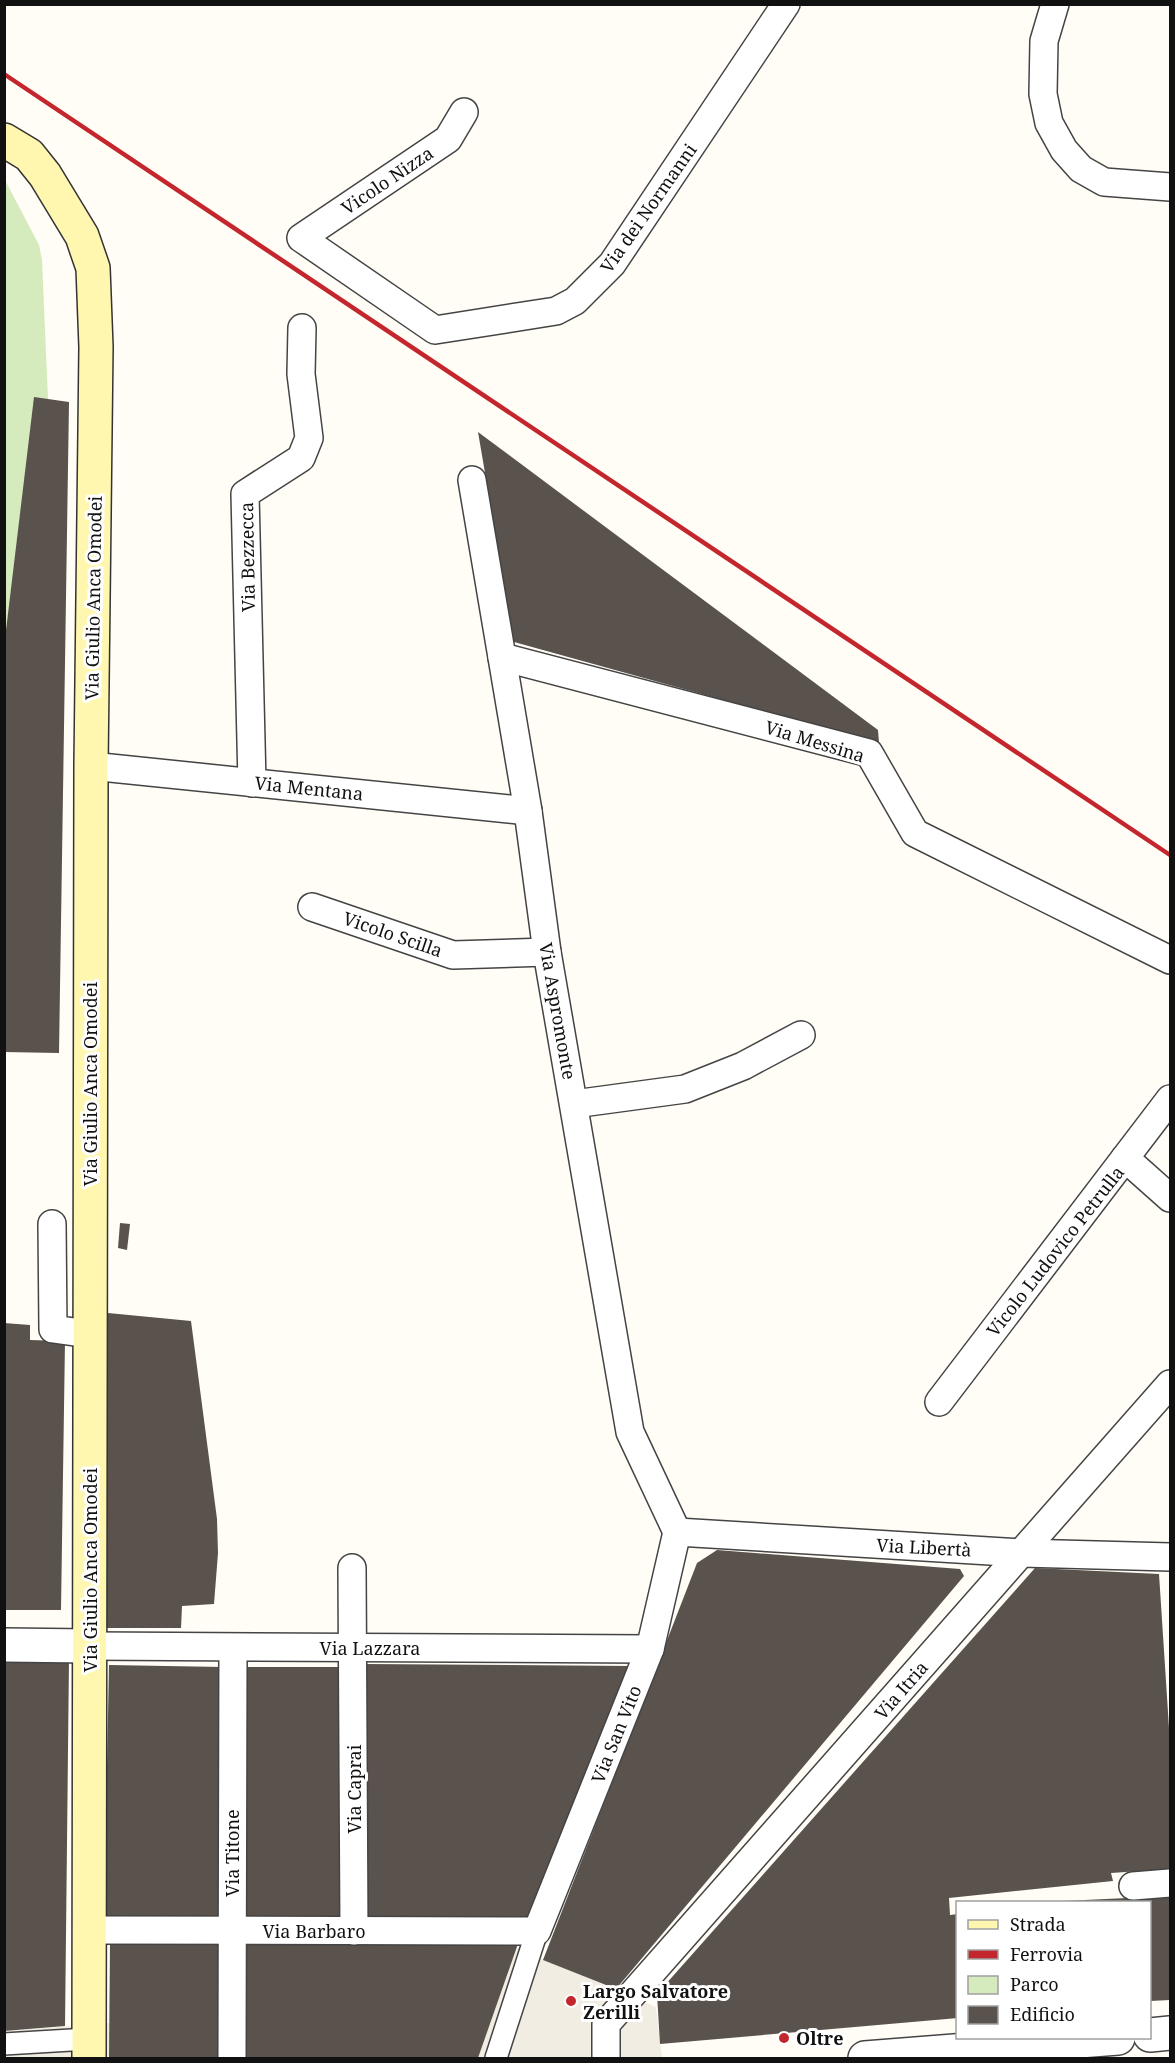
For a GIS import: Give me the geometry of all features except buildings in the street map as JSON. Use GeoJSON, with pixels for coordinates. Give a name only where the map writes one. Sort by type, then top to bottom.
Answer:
{"type":"FeatureCollection","features":[{"type":"Feature","properties":{"kind":"main road","name":"Via Giulio Anca Omodei"},"geometry":{"type":"LineString","coordinates":[[4,140],[29,155],[45,175],[82,236],[93,268],[96,347],[91,766],[88,2049]]}},
{"type":"Feature","properties":{"kind":"street","name":"Via dei Normanni"},"geometry":{"type":"LineString","coordinates":[[301,238],[435,330],[556,311],[575,301],[612,264],[786,4]]}},
{"type":"Feature","properties":{"kind":"street"},"geometry":{"type":"LineString","coordinates":[[1055,4],[1044,41],[1043,94],[1049,123],[1064,150],[1081,169],[1104,182],[1170,187]]}},
{"type":"Feature","properties":{"kind":"street","name":"Vicolo Nizza"},"geometry":{"type":"LineString","coordinates":[[301,238],[448,139],[464,112]]}},
{"type":"Feature","properties":{"kind":"street","name":"Via Bezzecca"},"geometry":{"type":"LineString","coordinates":[[252,783],[245,494],[301,458],[309,438],[301,374],[302,328]]}},
{"type":"Feature","properties":{"kind":"street","name":"Via Aspromonte"},"geometry":{"type":"LineString","coordinates":[[472,480],[528,811],[548,952],[630,1432],[677,1532]]}},
{"type":"Feature","properties":{"kind":"street","name":"Via Messina"},"geometry":{"type":"LineString","coordinates":[[502,657],[869,753],[915,833],[1170,960]]}},
{"type":"Feature","properties":{"kind":"street","name":"Via Mentana"},"geometry":{"type":"LineString","coordinates":[[91,766],[528,811]]}},
{"type":"Feature","properties":{"kind":"street","name":"Vicolo Scilla"},"geometry":{"type":"LineString","coordinates":[[312,907],[453,955],[548,952]]}},
{"type":"Feature","properties":{"kind":"street"},"geometry":{"type":"LineString","coordinates":[[574,1104],[685,1089],[743,1066],[801,1035]]}},
{"type":"Feature","properties":{"kind":"street","name":"Vicolo Ludovico Petrulla"},"geometry":{"type":"LineString","coordinates":[[939,1402],[1170,1099]]}},
{"type":"Feature","properties":{"kind":"street"},"geometry":{"type":"LineString","coordinates":[[1125,1158],[1170,1198]]}},
{"type":"Feature","properties":{"kind":"street"},"geometry":{"type":"LineString","coordinates":[[52,1224],[53,1329],[89,1334]]}},
{"type":"Feature","properties":{"kind":"street","name":"Via Itria"},"geometry":{"type":"LineString","coordinates":[[606,2058],[606,2024],[1170,1384]]}},
{"type":"Feature","properties":{"kind":"street","name":"Via Libertà"},"geometry":{"type":"LineString","coordinates":[[677,1532],[1022,1552],[1170,1557]]}},
{"type":"Feature","properties":{"kind":"street","name":"Via San Vito"},"geometry":{"type":"LineString","coordinates":[[537,1931],[650,1648],[677,1532]]}},
{"type":"Feature","properties":{"kind":"street","name":"Via Caprai"},"geometry":{"type":"LineString","coordinates":[[352,1568],[354,1931]]}},
{"type":"Feature","properties":{"kind":"street"},"geometry":{"type":"LineString","coordinates":[[4,1645],[90,1646]]}},
{"type":"Feature","properties":{"kind":"street","name":"Via Lazzara"},"geometry":{"type":"LineString","coordinates":[[90,1646],[650,1648]]}},
{"type":"Feature","properties":{"kind":"street","name":"Via Titone"},"geometry":{"type":"LineString","coordinates":[[232,2058],[233,1648]]}},
{"type":"Feature","properties":{"kind":"street"},"geometry":{"type":"LineString","coordinates":[[1133,1886],[1170,1883]]}},
{"type":"Feature","properties":{"kind":"street","name":"Via Barbaro"},"geometry":{"type":"LineString","coordinates":[[90,1930],[537,1931]]}},
{"type":"Feature","properties":{"kind":"street"},"geometry":{"type":"LineString","coordinates":[[496,2058],[537,1931]]}},
{"type":"Feature","properties":{"kind":"street"},"geometry":{"type":"LineString","coordinates":[[1151,2035],[1170,2033]]}},
{"type":"Feature","properties":{"kind":"street"},"geometry":{"type":"LineString","coordinates":[[865,2058],[1094,2039]]}},
{"type":"Feature","properties":{"kind":"street"},"geometry":{"type":"LineString","coordinates":[[4,2044],[88,2049]]}},
{"type":"Feature","properties":{"kind":"green space"},"geometry":{"type":"Polygon","coordinates":[[[5,180],[39,245],[42,260],[48,399],[5,647],[5,180]]]}},
{"type":"Feature","properties":{"kind":"shaded area","name":"Largo Salvatore Zerilli"},"geometry":{"type":"Polygon","coordinates":[[[517,1948],[656,2007],[662,2058],[478,2058],[517,1948]]]}},
{"type":"Feature","properties":{"kind":"shaded area"},"geometry":{"type":"Polygon","coordinates":[[[109,2023],[109,2058],[5,2058],[5,2031],[109,2023]]]}},
{"type":"Feature","properties":{"kind":"railway"},"geometry":{"type":"LineString","coordinates":[[4,74],[1170,855]]}},
{"type":"Feature","properties":{"kind":"place","name":"Largo Salvatore Zerilli"},"geometry":{"type":"Point","coordinates":[571,2001]}},
{"type":"Feature","properties":{"kind":"place","name":"Oltre"},"geometry":{"type":"Point","coordinates":[784,2038]}}]}
